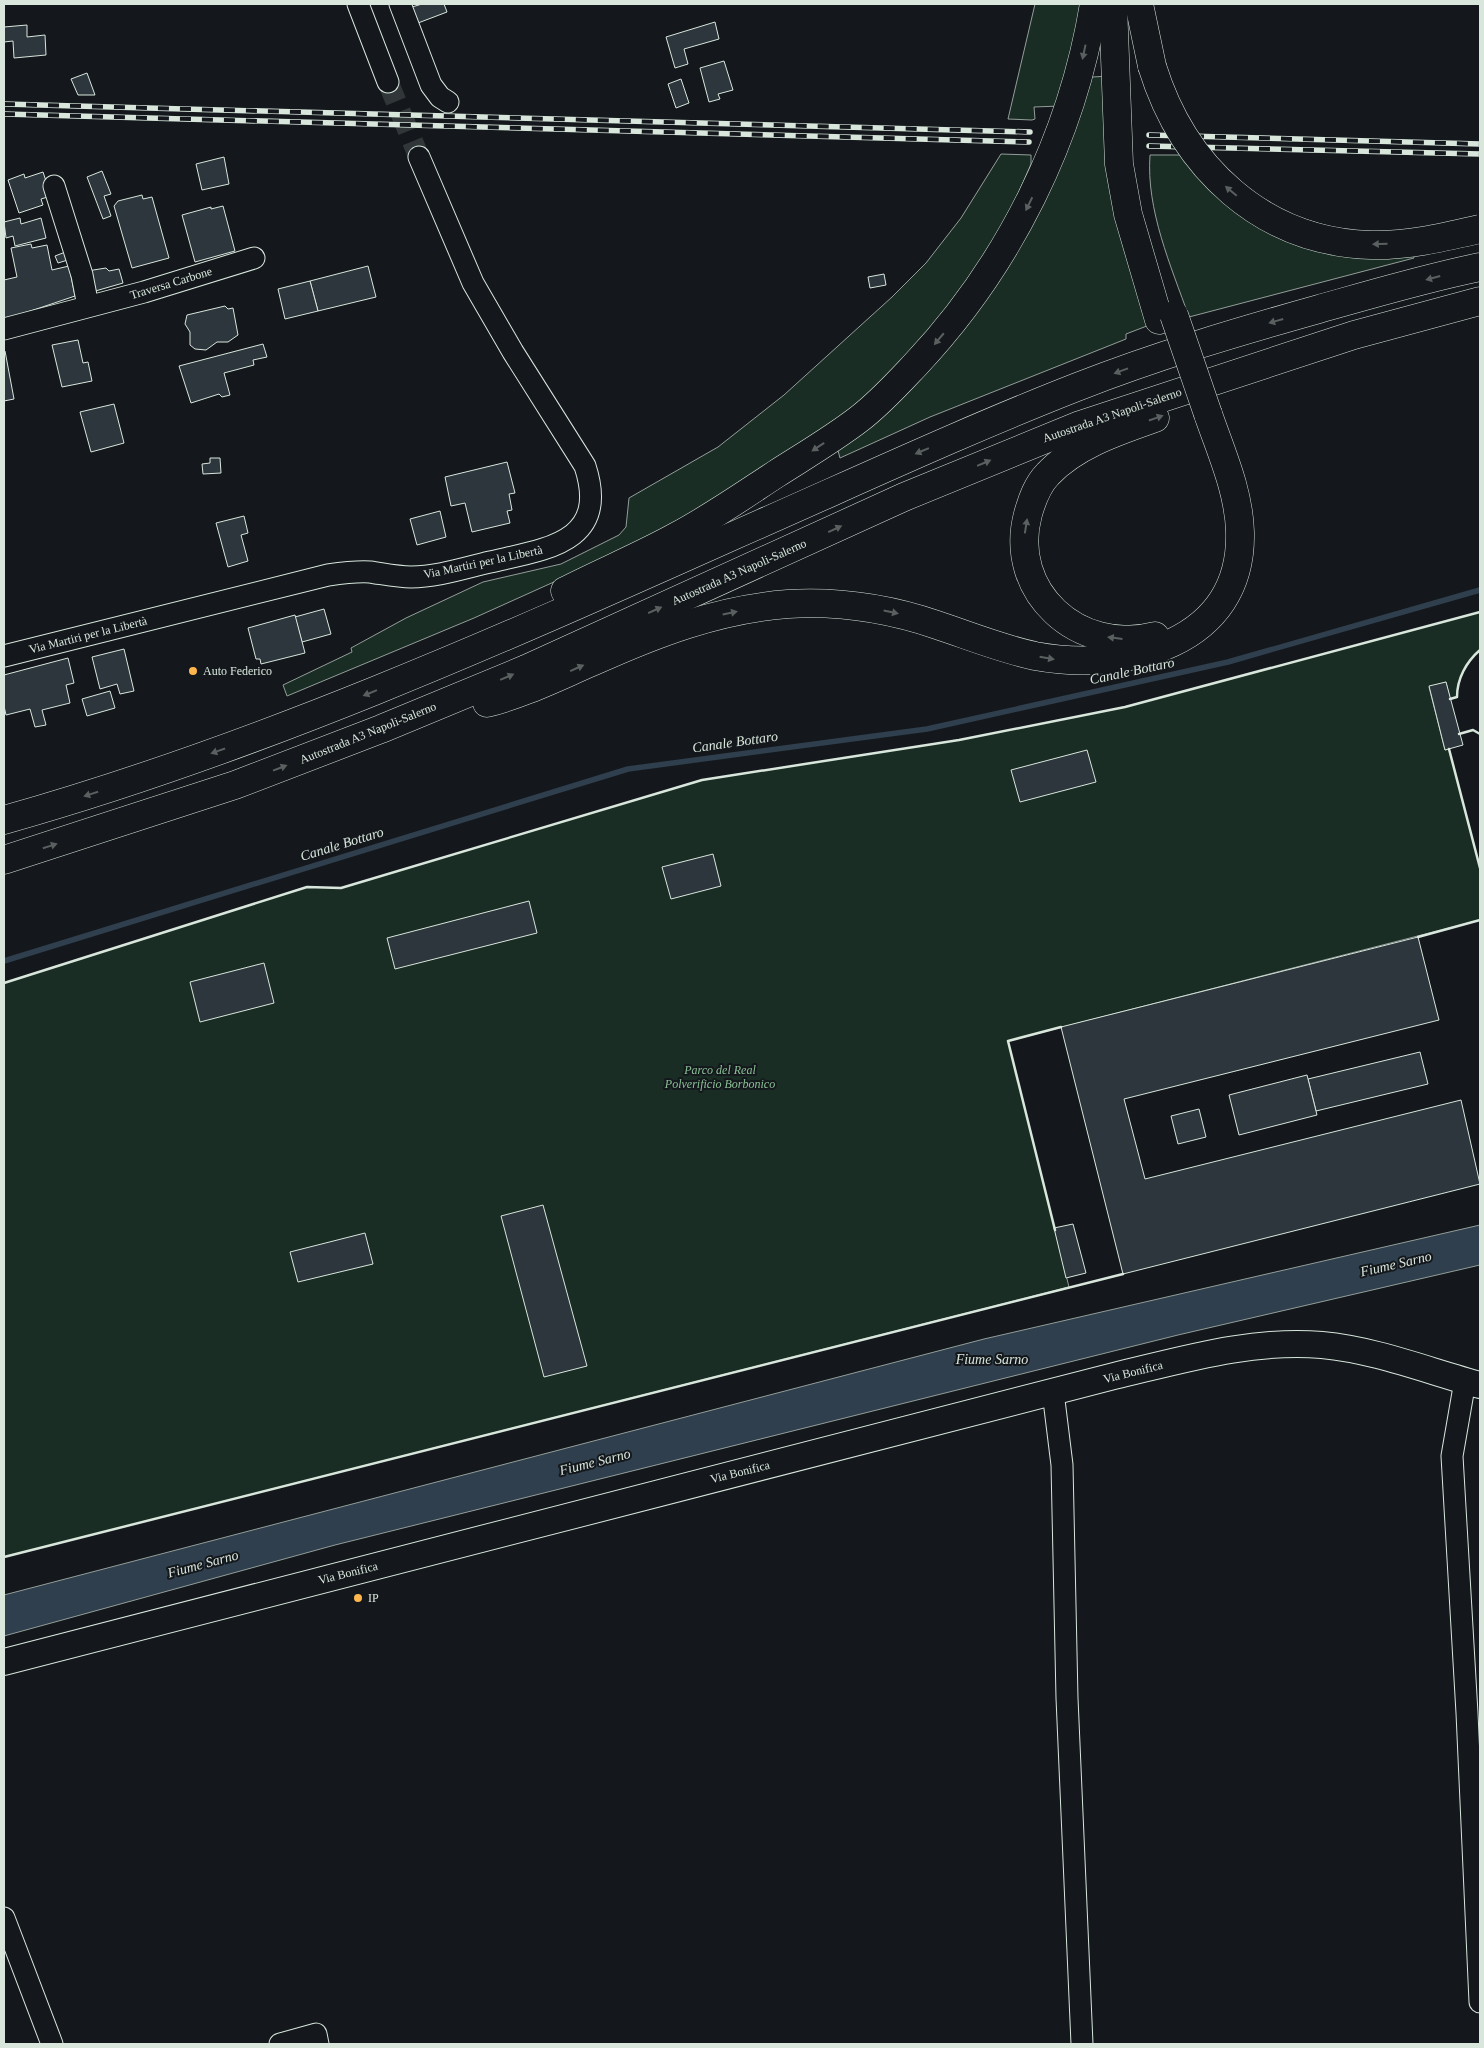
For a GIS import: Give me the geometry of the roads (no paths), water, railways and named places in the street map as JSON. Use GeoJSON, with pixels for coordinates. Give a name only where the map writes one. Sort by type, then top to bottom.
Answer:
{"type":"FeatureCollection","features":[{"type":"Feature","properties":{"kind":"highway"},"geometry":{"type":"LineString","coordinates":[[415,675],[523,612],[677,536],[829,440],[860,418],[893,389],[936,343],[970,301],[999,257],[1025,211],[1047,165],[1064,122],[1080,73],[1094,4]]}},
{"type":"Feature","properties":{"kind":"highway"},"geometry":{"type":"LineString","coordinates":[[381,729],[497,701],[672,628],[751,608],[789,604],[833,604],[873,608],[935,624],[1006,648],[1058,660],[1111,660],[1142,654],[1174,643],[1201,626],[1221,604],[1232,586],[1238,564],[1240,532],[1236,495],[1202,417],[1167,317],[1130,223],[1119,164],[1113,4]]}},
{"type":"Feature","properties":{"kind":"highway"},"geometry":{"type":"LineString","coordinates":[[1128,4],[1131,115],[1142,211],[1167,317]]}},
{"type":"Feature","properties":{"kind":"highway"},"geometry":{"type":"LineString","coordinates":[[1139,4],[1152,66],[1168,110],[1197,158],[1215,178],[1235,195],[1288,227],[1342,242],[1372,245],[1404,243],[1480,229]]}},
{"type":"Feature","properties":{"kind":"highway"},"geometry":{"type":"LineString","coordinates":[[4,820],[138,779],[241,743],[415,675],[729,538],[888,465],[1080,386],[1204,341],[1358,298],[1480,267]]}},
{"type":"Feature","properties":{"kind":"highway","name":"Autostrada A3 Napoli-Salerno"},"geometry":{"type":"LineString","coordinates":[[4,860],[235,785],[381,729],[526,669],[904,497],[1072,428],[1354,335],[1480,301]]}},
{"type":"Feature","properties":{"kind":"highway"},"geometry":{"type":"LineString","coordinates":[[1202,417],[1223,501],[1226,536],[1221,576],[1201,606],[1166,632],[1142,639],[1116,639],[1088,633],[1064,620],[1047,605],[1032,581],[1024,555],[1024,527],[1032,498],[1046,475],[1067,457],[1094,442],[1148,420],[1247,387],[1480,317]]}},
{"type":"Feature","properties":{"kind":"main road","name":"Via Bonifica"},"geometry":{"type":"LineString","coordinates":[[4,1662],[1053,1392],[1227,1350],[1260,1345],[1324,1345],[1364,1352],[1472,1383]]}},
{"type":"Feature","properties":{"kind":"street"},"geometry":{"type":"LineString","coordinates":[[358,4],[388,82]]}},
{"type":"Feature","properties":{"kind":"street"},"geometry":{"type":"LineString","coordinates":[[400,4],[434,91],[448,102]]}},
{"type":"Feature","properties":{"kind":"street","name":"Via Martiri per la Libertà"},"geometry":{"type":"LineString","coordinates":[[4,656],[328,575],[368,572],[412,577],[455,570],[555,546],[570,538],[582,526],[590,509],[592,487],[585,466],[513,352],[473,283],[419,158]]}},
{"type":"Feature","properties":{"kind":"street"},"geometry":{"type":"LineString","coordinates":[[54,186],[82,275],[88,306]]}},
{"type":"Feature","properties":{"kind":"street","name":"Traversa Carbone"},"geometry":{"type":"LineString","coordinates":[[4,329],[254,258]]}},
{"type":"Feature","properties":{"kind":"street"},"geometry":{"type":"LineString","coordinates":[[1472,1383],[1452,1456],[1467,1713],[1480,2002]]}},
{"type":"Feature","properties":{"kind":"street"},"geometry":{"type":"LineString","coordinates":[[1053,1392],[1062,1465],[1067,1698],[1082,2044]]}},
{"type":"Feature","properties":{"kind":"street"},"geometry":{"type":"LineString","coordinates":[[4,1918],[52,2044]]}},
{"type":"Feature","properties":{"kind":"street"},"geometry":{"type":"LineString","coordinates":[[280,2044],[316,2034],[318,2044]]}},
{"type":"Feature","properties":{"kind":"water","name":"Fiume Sarno"},"geometry":{"type":"Polygon","coordinates":[[[1480,1225],[1480,1265],[1178,1335],[335,1545],[4,1636],[4,1595],[984,1339],[1480,1225]]]}},
{"type":"Feature","properties":{"kind":"waterway","name":"Canale Bottaro"},"geometry":{"type":"LineString","coordinates":[[4,961],[628,769],[927,729],[1228,662],[1480,590]]}},
{"type":"Feature","properties":{"kind":"tunnel"},"geometry":{"type":"LineString","coordinates":[[388,82],[419,157]]}},
{"type":"Feature","properties":{"kind":"railway"},"geometry":{"type":"LineString","coordinates":[[4,104],[1030,132]]}},
{"type":"Feature","properties":{"kind":"railway"},"geometry":{"type":"LineString","coordinates":[[4,114],[1029,142]]}},
{"type":"Feature","properties":{"kind":"railway"},"geometry":{"type":"LineString","coordinates":[[1149,135],[1480,144]]}},
{"type":"Feature","properties":{"kind":"railway"},"geometry":{"type":"LineString","coordinates":[[1149,146],[1480,154]]}},
{"type":"Feature","properties":{"kind":"place","name":"Auto Federico"},"geometry":{"type":"Point","coordinates":[193,671]}},
{"type":"Feature","properties":{"kind":"place","name":"IP"},"geometry":{"type":"Point","coordinates":[358,1598]}},
{"type":"Feature","properties":{"kind":"park label","name":"Parco del Real Polverificio Borbonico"},"geometry":{"type":"Point","coordinates":[720,1077]}}]}
